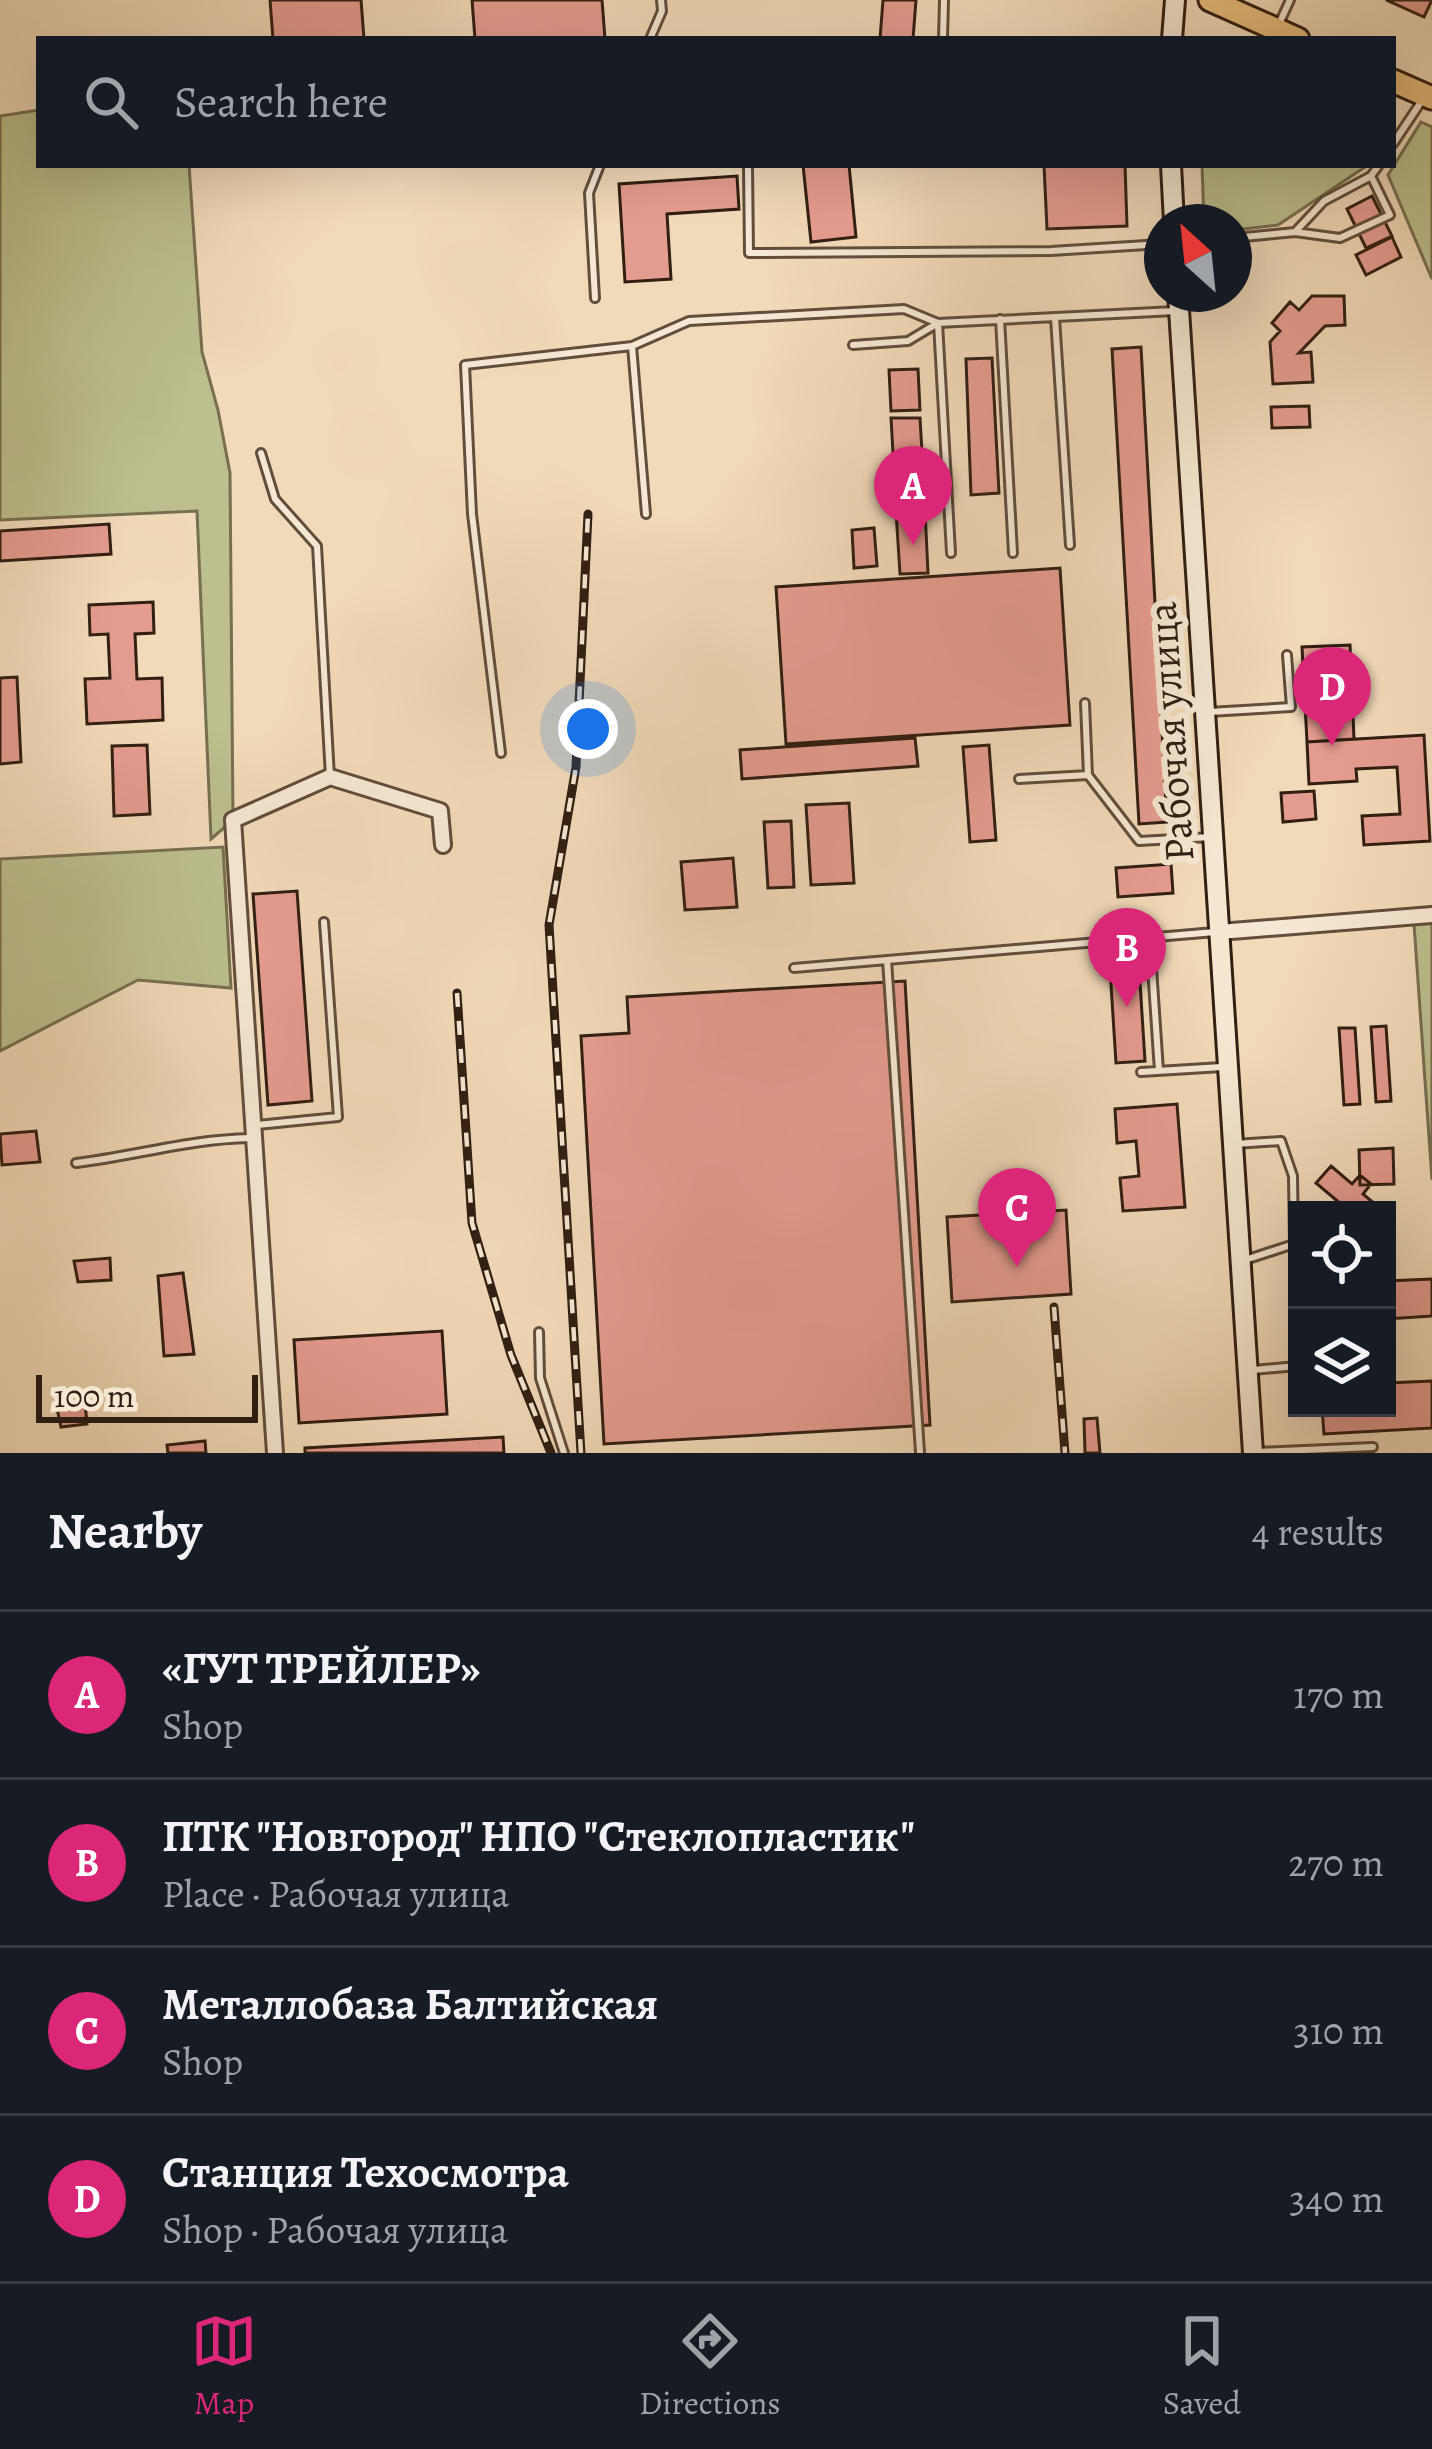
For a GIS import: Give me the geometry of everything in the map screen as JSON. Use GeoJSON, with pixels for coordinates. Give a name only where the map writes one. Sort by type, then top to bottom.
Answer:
{"type":"FeatureCollection","features":[{"type":"Feature","properties":{"kind":"main road"},"geometry":{"type":"LineString","coordinates":[[1172,36],[1175,0]]}},
{"type":"Feature","properties":{"kind":"main road"},"geometry":{"type":"LineString","coordinates":[[1210,0],[1291,36]]}},
{"type":"Feature","properties":{"kind":"main road"},"geometry":{"type":"LineString","coordinates":[[1396,82],[1429,97]]}},
{"type":"Feature","properties":{"kind":"main road"},"geometry":{"type":"LineString","coordinates":[[1171,168],[1173,204]]}},
{"type":"Feature","properties":{"kind":"main road","name":"Рабочая улица"},"geometry":{"type":"LineString","coordinates":[[1180,312],[1253,1453]]}},
{"type":"Feature","properties":{"kind":"street"},"geometry":{"type":"LineString","coordinates":[[275,1453],[233,820],[330,777],[440,811],[443,844]]}},
{"type":"Feature","properties":{"kind":"street"},"geometry":{"type":"LineString","coordinates":[[1219,932],[1432,915]]}},
{"type":"Feature","properties":{"kind":"lane"},"geometry":{"type":"LineString","coordinates":[[651,36],[662,11],[661,0]]}},
{"type":"Feature","properties":{"kind":"lane"},"geometry":{"type":"LineString","coordinates":[[944,0],[944,36]]}},
{"type":"Feature","properties":{"kind":"lane"},"geometry":{"type":"LineString","coordinates":[[1276,29],[1290,0]]}},
{"type":"Feature","properties":{"kind":"lane"},"geometry":{"type":"LineString","coordinates":[[1396,140],[1429,97]]}},
{"type":"Feature","properties":{"kind":"lane"},"geometry":{"type":"LineString","coordinates":[[595,298],[589,193],[599,168]]}},
{"type":"Feature","properties":{"kind":"lane"},"geometry":{"type":"LineString","coordinates":[[748,168],[749,253],[1051,251],[1144,245]]}},
{"type":"Feature","properties":{"kind":"lane"},"geometry":{"type":"LineString","coordinates":[[1295,232],[1324,201],[1372,176],[1377,168]]}},
{"type":"Feature","properties":{"kind":"lane"},"geometry":{"type":"LineString","coordinates":[[1252,236],[1295,232],[1340,238],[1390,215],[1372,176]]}},
{"type":"Feature","properties":{"kind":"lane"},"geometry":{"type":"LineString","coordinates":[[501,753],[472,514],[466,365],[632,346],[689,321],[904,309],[938,323],[1054,318],[1144,306]]}},
{"type":"Feature","properties":{"kind":"lane"},"geometry":{"type":"LineString","coordinates":[[1054,318],[1070,544]]}},
{"type":"Feature","properties":{"kind":"lane"},"geometry":{"type":"LineString","coordinates":[[1000,320],[1013,554]]}},
{"type":"Feature","properties":{"kind":"lane"},"geometry":{"type":"LineString","coordinates":[[853,346],[908,341],[938,323]]}},
{"type":"Feature","properties":{"kind":"lane"},"geometry":{"type":"LineString","coordinates":[[938,323],[951,553]]}},
{"type":"Feature","properties":{"kind":"lane"},"geometry":{"type":"LineString","coordinates":[[632,346],[646,514]]}},
{"type":"Feature","properties":{"kind":"lane"},"geometry":{"type":"LineString","coordinates":[[261,453],[275,500],[317,546],[330,777]]}},
{"type":"Feature","properties":{"kind":"lane"},"geometry":{"type":"LineString","coordinates":[[1205,712],[1291,707],[1287,655]]}},
{"type":"Feature","properties":{"kind":"lane"},"geometry":{"type":"LineString","coordinates":[[1085,703],[1088,775],[1139,841],[1214,837]]}},
{"type":"Feature","properties":{"kind":"lane"},"geometry":{"type":"LineString","coordinates":[[1019,779],[1088,775]]}},
{"type":"Feature","properties":{"kind":"lane"},"geometry":{"type":"LineString","coordinates":[[76,1163],[338,1117],[324,922]]}},
{"type":"Feature","properties":{"kind":"lane"},"geometry":{"type":"LineString","coordinates":[[794,968],[1219,932]]}},
{"type":"Feature","properties":{"kind":"lane"},"geometry":{"type":"LineString","coordinates":[[1150,938],[1160,1071]]}},
{"type":"Feature","properties":{"kind":"lane"},"geometry":{"type":"LineString","coordinates":[[886,960],[920,1452]]}},
{"type":"Feature","properties":{"kind":"lane"},"geometry":{"type":"LineString","coordinates":[[1141,1072],[1229,1066]]}},
{"type":"Feature","properties":{"kind":"lane"},"geometry":{"type":"LineString","coordinates":[[1234,1144],[1281,1141],[1293,1176],[1294,1244],[1242,1261]]}},
{"type":"Feature","properties":{"kind":"lane"},"geometry":{"type":"LineString","coordinates":[[539,1332],[540,1378],[564,1453]]}},
{"type":"Feature","properties":{"kind":"lane"},"geometry":{"type":"LineString","coordinates":[[1248,1371],[1288,1367]]}},
{"type":"Feature","properties":{"kind":"lane"},"geometry":{"type":"LineString","coordinates":[[1253,1453],[1373,1447]]}},
{"type":"Feature","properties":{"kind":"green space"},"geometry":{"type":"Polygon","coordinates":[[[36,110],[36,168],[189,168],[202,352],[230,473],[233,820],[211,839],[197,511],[0,520],[0,116],[36,110]]]}},
{"type":"Feature","properties":{"kind":"green space"},"geometry":{"type":"Polygon","coordinates":[[[1421,122],[1432,127],[1432,279],[1388,175],[1421,122]]]}},
{"type":"Feature","properties":{"kind":"green space"},"geometry":{"type":"Polygon","coordinates":[[[1202,168],[1364,168],[1278,225],[1252,228],[1252,204],[1203,204],[1202,168]]]}},
{"type":"Feature","properties":{"kind":"green space"},"geometry":{"type":"Polygon","coordinates":[[[223,847],[231,988],[138,980],[0,1051],[0,859],[223,847]]]}},
{"type":"Feature","properties":{"kind":"green space"},"geometry":{"type":"Polygon","coordinates":[[[1432,922],[1432,1180],[1414,924],[1432,922]]]}},
{"type":"Feature","properties":{"kind":"building"},"geometry":{"type":"Polygon","coordinates":[[[270,0],[361,0],[364,36],[273,36],[270,0]]]}},
{"type":"Feature","properties":{"kind":"building"},"geometry":{"type":"Polygon","coordinates":[[[472,0],[602,0],[605,36],[475,36],[472,0]]]}},
{"type":"Feature","properties":{"kind":"building"},"geometry":{"type":"Polygon","coordinates":[[[883,0],[916,0],[913,36],[880,36],[883,0]]]}},
{"type":"Feature","properties":{"kind":"building"},"geometry":{"type":"Polygon","coordinates":[[[1386,0],[1432,0],[1424,17],[1386,0]]]}},
{"type":"Feature","properties":{"kind":"building"},"geometry":{"type":"Polygon","coordinates":[[[803,168],[849,168],[856,237],[811,242],[803,168]]]}},
{"type":"Feature","properties":{"kind":"building"},"geometry":{"type":"Polygon","coordinates":[[[1044,168],[1125,168],[1127,226],[1047,229],[1044,168]]]}},
{"type":"Feature","properties":{"kind":"building"},"geometry":{"type":"Polygon","coordinates":[[[737,176],[739,209],[667,214],[671,279],[625,282],[619,184],[737,176]]]}},
{"type":"Feature","properties":{"kind":"building"},"geometry":{"type":"Polygon","coordinates":[[[1372,196],[1392,236],[1366,248],[1347,209],[1372,196]]]}},
{"type":"Feature","properties":{"kind":"building"},"geometry":{"type":"Polygon","coordinates":[[[1392,237],[1401,257],[1366,275],[1356,255],[1392,237]]]}},
{"type":"Feature","properties":{"kind":"building"},"geometry":{"type":"Polygon","coordinates":[[[1312,296],[1344,296],[1345,325],[1325,326],[1299,353],[1311,352],[1313,382],[1273,384],[1270,342],[1280,331],[1272,323],[1290,302],[1299,310],[1312,296]]]}},
{"type":"Feature","properties":{"kind":"building"},"geometry":{"type":"Polygon","coordinates":[[[1141,347],[1167,822],[1139,824],[1112,349],[1141,347]]]}},
{"type":"Feature","properties":{"kind":"building"},"geometry":{"type":"Polygon","coordinates":[[[992,358],[999,493],[971,495],[966,359],[992,358]]]}},
{"type":"Feature","properties":{"kind":"building"},"geometry":{"type":"Polygon","coordinates":[[[918,369],[920,410],[891,411],[889,370],[918,369]]]}},
{"type":"Feature","properties":{"kind":"building"},"geometry":{"type":"Polygon","coordinates":[[[1309,406],[1310,427],[1272,428],[1271,407],[1309,406]]]}},
{"type":"Feature","properties":{"kind":"building"},"geometry":{"type":"Polygon","coordinates":[[[891,418],[920,418],[925,504],[896,505],[891,418]]]}},
{"type":"Feature","properties":{"kind":"building"},"geometry":{"type":"Polygon","coordinates":[[[925,510],[928,573],[900,574],[896,511],[925,510]]]}},
{"type":"Feature","properties":{"kind":"building"},"geometry":{"type":"Polygon","coordinates":[[[109,524],[111,554],[0,561],[0,531],[109,524]]]}},
{"type":"Feature","properties":{"kind":"building"},"geometry":{"type":"Polygon","coordinates":[[[874,528],[877,566],[854,568],[852,530],[874,528]]]}},
{"type":"Feature","properties":{"kind":"building"},"geometry":{"type":"Polygon","coordinates":[[[1060,568],[1070,725],[786,744],[776,587],[1060,568]]]}},
{"type":"Feature","properties":{"kind":"building"},"geometry":{"type":"Polygon","coordinates":[[[153,602],[154,633],[135,634],[137,679],[162,678],[163,720],[87,724],[85,679],[110,678],[108,634],[90,635],[89,605],[153,602]]]}},
{"type":"Feature","properties":{"kind":"building"},"geometry":{"type":"Polygon","coordinates":[[[1350,645],[1354,739],[1307,742],[1302,647],[1350,645]]]}},
{"type":"Feature","properties":{"kind":"building"},"geometry":{"type":"Polygon","coordinates":[[[17,677],[21,762],[0,764],[0,678],[17,677]]]}},
{"type":"Feature","properties":{"kind":"building"},"geometry":{"type":"Polygon","coordinates":[[[1424,735],[1430,841],[1364,845],[1362,816],[1400,814],[1397,767],[1356,769],[1357,781],[1309,784],[1307,742],[1424,735]]]}},
{"type":"Feature","properties":{"kind":"building"},"geometry":{"type":"Polygon","coordinates":[[[915,738],[918,766],[742,779],[740,750],[915,738]]]}},
{"type":"Feature","properties":{"kind":"building"},"geometry":{"type":"Polygon","coordinates":[[[147,745],[150,814],[114,816],[112,746],[147,745]]]}},
{"type":"Feature","properties":{"kind":"building"},"geometry":{"type":"Polygon","coordinates":[[[989,745],[996,840],[970,842],[963,747],[989,745]]]}},
{"type":"Feature","properties":{"kind":"building"},"geometry":{"type":"Polygon","coordinates":[[[1314,791],[1316,819],[1283,822],[1281,793],[1314,791]]]}},
{"type":"Feature","properties":{"kind":"building"},"geometry":{"type":"Polygon","coordinates":[[[849,803],[854,883],[811,885],[806,805],[849,803]]]}},
{"type":"Feature","properties":{"kind":"building"},"geometry":{"type":"Polygon","coordinates":[[[791,821],[794,887],[768,888],[764,822],[791,821]]]}},
{"type":"Feature","properties":{"kind":"building"},"geometry":{"type":"Polygon","coordinates":[[[733,858],[737,907],[685,910],[681,862],[733,858]]]}},
{"type":"Feature","properties":{"kind":"building"},"geometry":{"type":"Polygon","coordinates":[[[1171,864],[1173,893],[1118,897],[1116,868],[1171,864]]]}},
{"type":"Feature","properties":{"kind":"building"},"geometry":{"type":"Polygon","coordinates":[[[297,891],[312,1101],[268,1105],[253,894],[297,891]]]}},
{"type":"Feature","properties":{"kind":"building"},"geometry":{"type":"Polygon","coordinates":[[[1138,951],[1145,1061],[1116,1063],[1109,953],[1138,951]]]}},
{"type":"Feature","properties":{"kind":"building"},"geometry":{"type":"Polygon","coordinates":[[[905,981],[930,1425],[604,1444],[581,1036],[629,1033],[627,997],[905,981]]]}},
{"type":"Feature","properties":{"kind":"building"},"geometry":{"type":"Polygon","coordinates":[[[1386,1026],[1391,1101],[1376,1102],[1371,1027],[1386,1026]]]}},
{"type":"Feature","properties":{"kind":"building"},"geometry":{"type":"Polygon","coordinates":[[[1339,1028],[1355,1028],[1360,1104],[1344,1105],[1339,1028]]]}},
{"type":"Feature","properties":{"kind":"building"},"geometry":{"type":"Polygon","coordinates":[[[1177,1104],[1185,1207],[1123,1211],[1120,1178],[1139,1176],[1136,1141],[1117,1143],[1115,1109],[1177,1104]]]}},
{"type":"Feature","properties":{"kind":"building"},"geometry":{"type":"Polygon","coordinates":[[[36,1131],[40,1162],[2,1165],[0,1134],[36,1131]]]}},
{"type":"Feature","properties":{"kind":"building"},"geometry":{"type":"Polygon","coordinates":[[[1393,1148],[1394,1184],[1360,1185],[1359,1150],[1393,1148]]]}},
{"type":"Feature","properties":{"kind":"building"},"geometry":{"type":"Polygon","coordinates":[[[1331,1166],[1352,1184],[1360,1175],[1371,1184],[1363,1194],[1371,1201],[1337,1201],[1316,1183],[1331,1166]]]}},
{"type":"Feature","properties":{"kind":"building"},"geometry":{"type":"Polygon","coordinates":[[[1066,1210],[1071,1294],[952,1302],[947,1217],[1066,1210]]]}},
{"type":"Feature","properties":{"kind":"building"},"geometry":{"type":"Polygon","coordinates":[[[110,1258],[111,1280],[78,1282],[74,1261],[110,1258]]]}},
{"type":"Feature","properties":{"kind":"building"},"geometry":{"type":"Polygon","coordinates":[[[183,1273],[194,1354],[164,1356],[158,1276],[183,1273]]]}},
{"type":"Feature","properties":{"kind":"building"},"geometry":{"type":"Polygon","coordinates":[[[1432,1279],[1432,1316],[1396,1318],[1396,1281],[1432,1279]]]}},
{"type":"Feature","properties":{"kind":"building"},"geometry":{"type":"Polygon","coordinates":[[[442,1331],[447,1414],[299,1423],[294,1340],[442,1331]]]}},
{"type":"Feature","properties":{"kind":"building"},"geometry":{"type":"Polygon","coordinates":[[[1432,1381],[1432,1428],[1324,1434],[1323,1417],[1396,1417],[1396,1383],[1432,1381]]]}},
{"type":"Feature","properties":{"kind":"building"},"geometry":{"type":"Polygon","coordinates":[[[85,1402],[87,1424],[61,1427],[56,1404],[85,1402]]]}},
{"type":"Feature","properties":{"kind":"building"},"geometry":{"type":"Polygon","coordinates":[[[1097,1418],[1100,1453],[1085,1453],[1084,1419],[1097,1418]]]}},
{"type":"Feature","properties":{"kind":"building"},"geometry":{"type":"Polygon","coordinates":[[[503,1437],[504,1453],[305,1453],[305,1448],[503,1437]]]}},
{"type":"Feature","properties":{"kind":"building"},"geometry":{"type":"Polygon","coordinates":[[[205,1441],[206,1453],[168,1453],[167,1445],[205,1441]]]}},
{"type":"Feature","properties":{"kind":"railway"},"geometry":{"type":"LineString","coordinates":[[581,1453],[549,925],[576,767],[588,514]]}},
{"type":"Feature","properties":{"kind":"railway"},"geometry":{"type":"LineString","coordinates":[[457,993],[472,1223],[511,1355],[551,1453]]}},
{"type":"Feature","properties":{"kind":"railway"},"geometry":{"type":"LineString","coordinates":[[1054,1307],[1065,1453]]}},
{"type":"Feature","properties":{"kind":"place","name":"«ГУТ ТРЕЙЛЕР»"},"geometry":{"type":"Point","coordinates":[913,545]}},
{"type":"Feature","properties":{"kind":"place","name":"Станция Техосмотра"},"geometry":{"type":"Point","coordinates":[1332,746]}},
{"type":"Feature","properties":{"kind":"place","name":"ПТК \"Новгород\" НПО \"Стеклопластик\""},"geometry":{"type":"Point","coordinates":[1127,1007]}},
{"type":"Feature","properties":{"kind":"place","name":"Металлобаза Балтийская"},"geometry":{"type":"Point","coordinates":[1017,1267]}}]}
